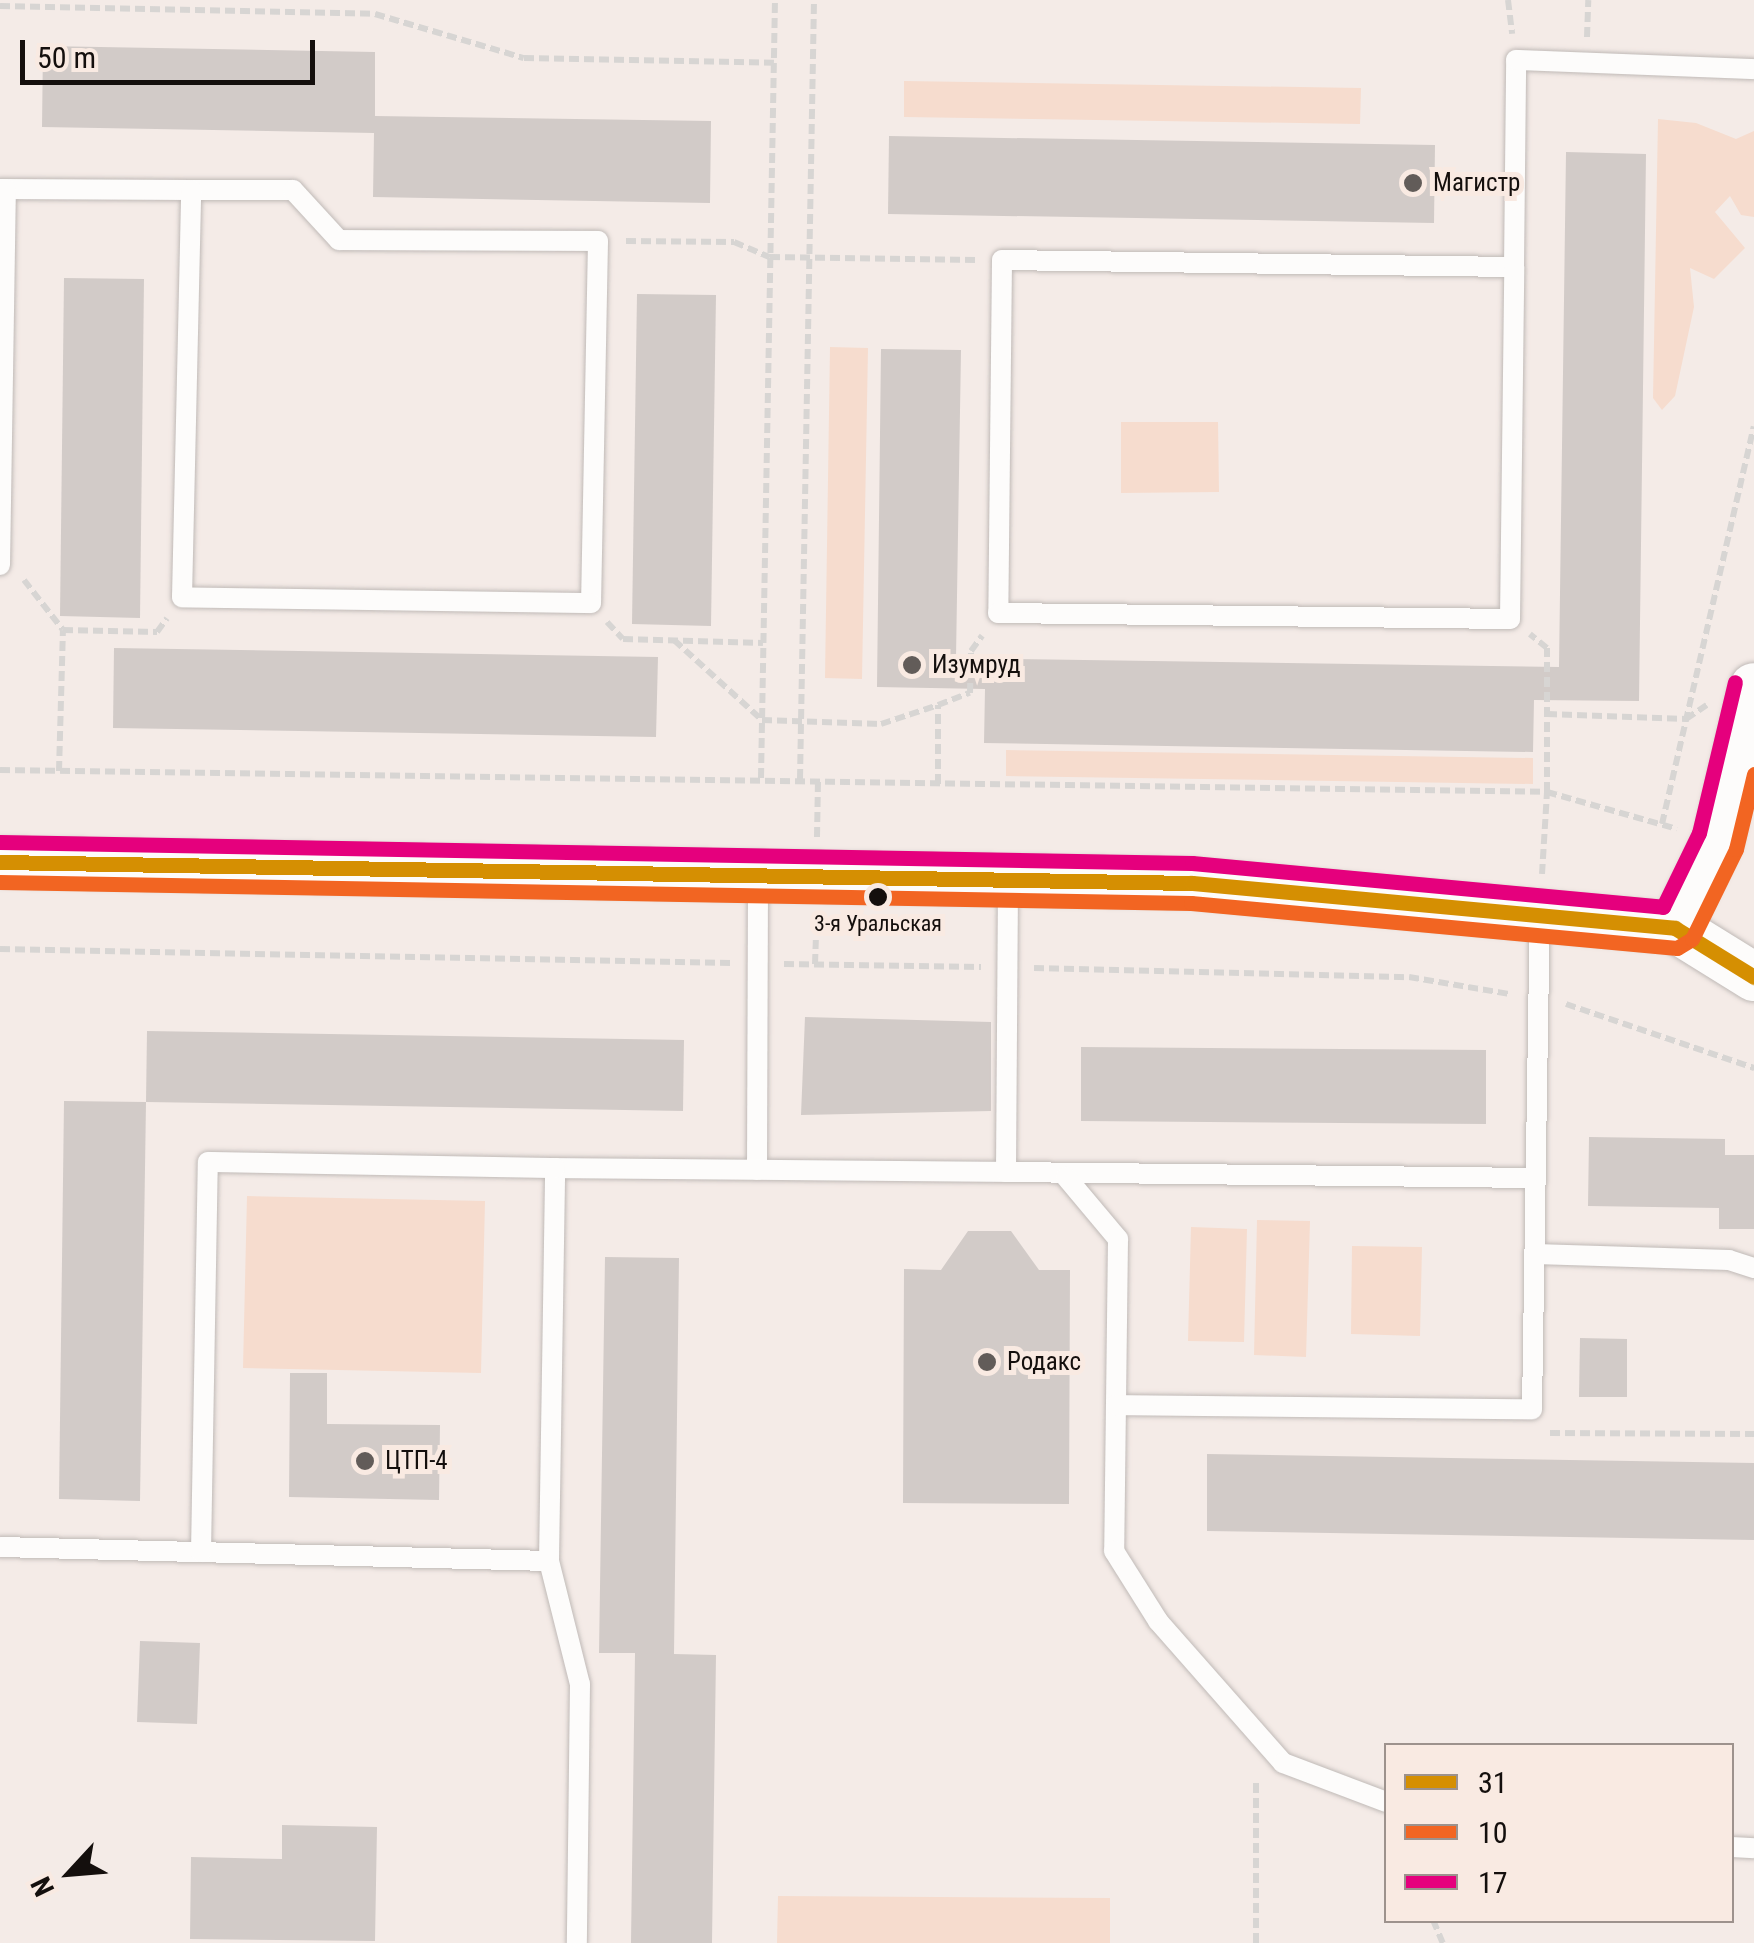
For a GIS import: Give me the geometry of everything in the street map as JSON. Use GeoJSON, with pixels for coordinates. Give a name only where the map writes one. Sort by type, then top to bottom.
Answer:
{"type":"FeatureCollection","features":[{"type":"Feature","properties":{"kind":"street"},"geometry":{"type":"LineString","coordinates":[[1676,928],[1718,840],[1754,688]]}},
{"type":"Feature","properties":{"kind":"street"},"geometry":{"type":"LineString","coordinates":[[0,862],[1192,883],[1676,928],[1754,978]]}},
{"type":"Feature","properties":{"kind":"lane"},"geometry":{"type":"LineString","coordinates":[[1514,267],[1002,260],[998,612],[1510,619],[1514,267],[1516,60],[1754,70]]}},
{"type":"Feature","properties":{"kind":"lane"},"geometry":{"type":"LineString","coordinates":[[0,565],[3,190],[192,190],[293,190],[339,240],[598,240],[591,603],[182,597],[192,190]]}},
{"type":"Feature","properties":{"kind":"lane"},"geometry":{"type":"LineString","coordinates":[[757,1170],[758,875]]}},
{"type":"Feature","properties":{"kind":"lane"},"geometry":{"type":"LineString","coordinates":[[1006,1172],[1008,880]]}},
{"type":"Feature","properties":{"kind":"lane"},"geometry":{"type":"LineString","coordinates":[[1116,1405],[1532,1409],[1540,915]]}},
{"type":"Feature","properties":{"kind":"lane"},"geometry":{"type":"LineString","coordinates":[[201,1552],[208,1162],[1006,1172],[1066,1177],[1536,1178]]}},
{"type":"Feature","properties":{"kind":"lane"},"geometry":{"type":"LineString","coordinates":[[555,1168],[549,1561],[580,1684],[577,1943]]}},
{"type":"Feature","properties":{"kind":"lane"},"geometry":{"type":"LineString","coordinates":[[1066,1177],[1118,1239],[1114,1551],[1158,1621],[1283,1763],[1384,1801]]}},
{"type":"Feature","properties":{"kind":"lane"},"geometry":{"type":"LineString","coordinates":[[1535,1254],[1729,1260],[1754,1268]]}},
{"type":"Feature","properties":{"kind":"lane"},"geometry":{"type":"LineString","coordinates":[[0,1547],[549,1561]]}},
{"type":"Feature","properties":{"kind":"path"},"geometry":{"type":"LineString","coordinates":[[760,778],[775,0]]}},
{"type":"Feature","properties":{"kind":"path"},"geometry":{"type":"LineString","coordinates":[[800,779],[814,0]]}},
{"type":"Feature","properties":{"kind":"path"},"geometry":{"type":"LineString","coordinates":[[0,6],[375,14],[524,58],[774,63]]}},
{"type":"Feature","properties":{"kind":"path"},"geometry":{"type":"LineString","coordinates":[[598,240],[734,242],[770,256],[1002,260]]}},
{"type":"Feature","properties":{"kind":"path"},"geometry":{"type":"LineString","coordinates":[[0,770],[1547,792],[1662,824],[1754,427]]}},
{"type":"Feature","properties":{"kind":"path"},"geometry":{"type":"LineString","coordinates":[[0,551],[63,630],[58,771]]}},
{"type":"Feature","properties":{"kind":"path"},"geometry":{"type":"LineString","coordinates":[[63,630],[157,632],[182,597]]}},
{"type":"Feature","properties":{"kind":"path"},"geometry":{"type":"LineString","coordinates":[[591,603],[622,639],[764,643]]}},
{"type":"Feature","properties":{"kind":"path"},"geometry":{"type":"LineString","coordinates":[[674,640],[762,720],[880,724],[970,693],[971,651],[998,612]]}},
{"type":"Feature","properties":{"kind":"path"},"geometry":{"type":"LineString","coordinates":[[1510,619],[1547,648],[1547,792],[1540,915]]}},
{"type":"Feature","properties":{"kind":"path"},"geometry":{"type":"LineString","coordinates":[[938,705],[938,784]]}},
{"type":"Feature","properties":{"kind":"path"},"geometry":{"type":"LineString","coordinates":[[1547,714],[1686,719]]}},
{"type":"Feature","properties":{"kind":"path"},"geometry":{"type":"LineString","coordinates":[[817,843],[818,781]]}},
{"type":"Feature","properties":{"kind":"path"},"geometry":{"type":"LineString","coordinates":[[815,964],[816,940]]}},
{"type":"Feature","properties":{"kind":"path"},"geometry":{"type":"LineString","coordinates":[[0,949],[1409,977],[1539,999],[1754,1068]]}},
{"type":"Feature","properties":{"kind":"path"},"geometry":{"type":"LineString","coordinates":[[1246,1764],[1256,1778],[1256,1943]]}},
{"type":"Feature","properties":{"kind":"shaded area"},"geometry":{"type":"Polygon","coordinates":[[[904,81],[1361,88],[1360,124],[904,117],[904,81]]]}},
{"type":"Feature","properties":{"kind":"shaded area"},"geometry":{"type":"Polygon","coordinates":[[[1658,119],[1696,123],[1736,139],[1754,131],[1754,217],[1741,215],[1730,196],[1715,212],[1745,248],[1714,279],[1690,268],[1694,307],[1675,396],[1662,410],[1653,398],[1658,119]]]}},
{"type":"Feature","properties":{"kind":"shaded area"},"geometry":{"type":"Polygon","coordinates":[[[830,347],[868,348],[862,679],[825,678],[830,347]]]}},
{"type":"Feature","properties":{"kind":"shaded area"},"geometry":{"type":"Polygon","coordinates":[[[1121,422],[1218,422],[1219,492],[1121,493],[1121,422]]]}},
{"type":"Feature","properties":{"kind":"shaded area"},"geometry":{"type":"Polygon","coordinates":[[[1006,750],[1533,758],[1533,784],[1006,776],[1006,750]]]}},
{"type":"Feature","properties":{"kind":"shaded area"},"geometry":{"type":"Polygon","coordinates":[[[247,1196],[485,1201],[481,1373],[243,1368],[247,1196]]]}},
{"type":"Feature","properties":{"kind":"shaded area"},"geometry":{"type":"Polygon","coordinates":[[[1257,1220],[1310,1221],[1306,1357],[1254,1355],[1257,1220]]]}},
{"type":"Feature","properties":{"kind":"shaded area"},"geometry":{"type":"Polygon","coordinates":[[[1191,1227],[1247,1229],[1244,1342],[1188,1341],[1191,1227]]]}},
{"type":"Feature","properties":{"kind":"shaded area"},"geometry":{"type":"Polygon","coordinates":[[[1352,1246],[1422,1247],[1420,1336],[1351,1334],[1352,1246]]]}},
{"type":"Feature","properties":{"kind":"shaded area"},"geometry":{"type":"Polygon","coordinates":[[[778,1896],[1110,1898],[1110,1943],[777,1943],[778,1896]]]}},
{"type":"Feature","properties":{"kind":"building"},"geometry":{"type":"Polygon","coordinates":[[[43,46],[375,52],[375,116],[711,121],[710,203],[373,197],[374,133],[42,127],[43,46]]]}},
{"type":"Feature","properties":{"kind":"building"},"geometry":{"type":"Polygon","coordinates":[[[889,136],[1435,145],[1434,223],[888,214],[889,136]]]}},
{"type":"Feature","properties":{"kind":"building"},"geometry":{"type":"Polygon","coordinates":[[[1566,152],[1646,154],[1639,701],[1534,700],[1533,752],[984,743],[985,689],[877,687],[881,349],[961,350],[956,658],[1559,667],[1566,152]]]}},
{"type":"Feature","properties":{"kind":"building"},"geometry":{"type":"Polygon","coordinates":[[[64,278],[144,279],[140,618],[60,616],[64,278]]]}},
{"type":"Feature","properties":{"kind":"building"},"geometry":{"type":"Polygon","coordinates":[[[637,294],[716,295],[711,626],[632,624],[637,294]]]}},
{"type":"Feature","properties":{"kind":"building"},"geometry":{"type":"Polygon","coordinates":[[[114,648],[658,657],[656,737],[113,728],[114,648]]]}},
{"type":"Feature","properties":{"kind":"building"},"geometry":{"type":"Polygon","coordinates":[[[805,1017],[991,1022],[991,1111],[801,1115],[805,1017]]]}},
{"type":"Feature","properties":{"kind":"building"},"geometry":{"type":"Polygon","coordinates":[[[147,1031],[684,1040],[683,1111],[146,1102],[147,1031]]]}},
{"type":"Feature","properties":{"kind":"building"},"geometry":{"type":"Polygon","coordinates":[[[1081,1047],[1486,1050],[1486,1124],[1081,1121],[1081,1047]]]}},
{"type":"Feature","properties":{"kind":"building"},"geometry":{"type":"Polygon","coordinates":[[[64,1101],[146,1102],[140,1501],[59,1499],[64,1101]]]}},
{"type":"Feature","properties":{"kind":"building"},"geometry":{"type":"Polygon","coordinates":[[[1589,1137],[1725,1139],[1725,1155],[1754,1155],[1754,1229],[1719,1229],[1719,1208],[1588,1206],[1589,1137]]]}},
{"type":"Feature","properties":{"kind":"building","name":"Родакс"},"geometry":{"type":"Polygon","coordinates":[[[968,1231],[1011,1231],[1039,1270],[1070,1270],[1069,1504],[903,1503],[904,1269],[941,1270],[968,1231]]]}},
{"type":"Feature","properties":{"kind":"building"},"geometry":{"type":"Polygon","coordinates":[[[605,1257],[679,1258],[674,1654],[716,1655],[712,1943],[631,1943],[635,1653],[599,1653],[605,1257]]]}},
{"type":"Feature","properties":{"kind":"building"},"geometry":{"type":"Polygon","coordinates":[[[1580,1338],[1627,1339],[1627,1397],[1579,1397],[1580,1338]]]}},
{"type":"Feature","properties":{"kind":"building","name":"ЦТП-4"},"geometry":{"type":"Polygon","coordinates":[[[290,1373],[327,1373],[327,1424],[440,1425],[439,1500],[289,1497],[290,1373]]]}},
{"type":"Feature","properties":{"kind":"building"},"geometry":{"type":"Polygon","coordinates":[[[1207,1454],[1754,1463],[1754,1540],[1207,1531],[1207,1454]]]}},
{"type":"Feature","properties":{"kind":"building"},"geometry":{"type":"Polygon","coordinates":[[[140,1641],[200,1643],[197,1724],[137,1722],[140,1641]]]}},
{"type":"Feature","properties":{"kind":"building"},"geometry":{"type":"Polygon","coordinates":[[[282,1825],[377,1827],[375,1941],[190,1939],[191,1857],[282,1859],[282,1825]]]}},
{"type":"Feature","properties":{"kind":"transit line","name":"17"},"geometry":{"type":"LineString","coordinates":[[0,842],[1192,863],[1663,907],[1699,833],[1735,682]]}},
{"type":"Feature","properties":{"kind":"transit line","name":"10"},"geometry":{"type":"LineString","coordinates":[[0,882],[1191,903],[1677,948],[1692,939],[1736,849],[1754,774]]}},
{"type":"Feature","properties":{"kind":"transit line","name":"31"},"geometry":{"type":"LineString","coordinates":[[0,862],[1192,883],[1675,928],[1754,977]]}},
{"type":"Feature","properties":{"kind":"place","name":"Магистр"},"geometry":{"type":"Point","coordinates":[1413,183]}},
{"type":"Feature","properties":{"kind":"place","name":"Изумруд"},"geometry":{"type":"Point","coordinates":[912,665]}},
{"type":"Feature","properties":{"kind":"place","name":"3-я Уральская"},"geometry":{"type":"Point","coordinates":[878,897]}},
{"type":"Feature","properties":{"kind":"place","name":"Родакс"},"geometry":{"type":"Point","coordinates":[987,1362]}},
{"type":"Feature","properties":{"kind":"place","name":"ЦТП-4"},"geometry":{"type":"Point","coordinates":[365,1461]}}]}
